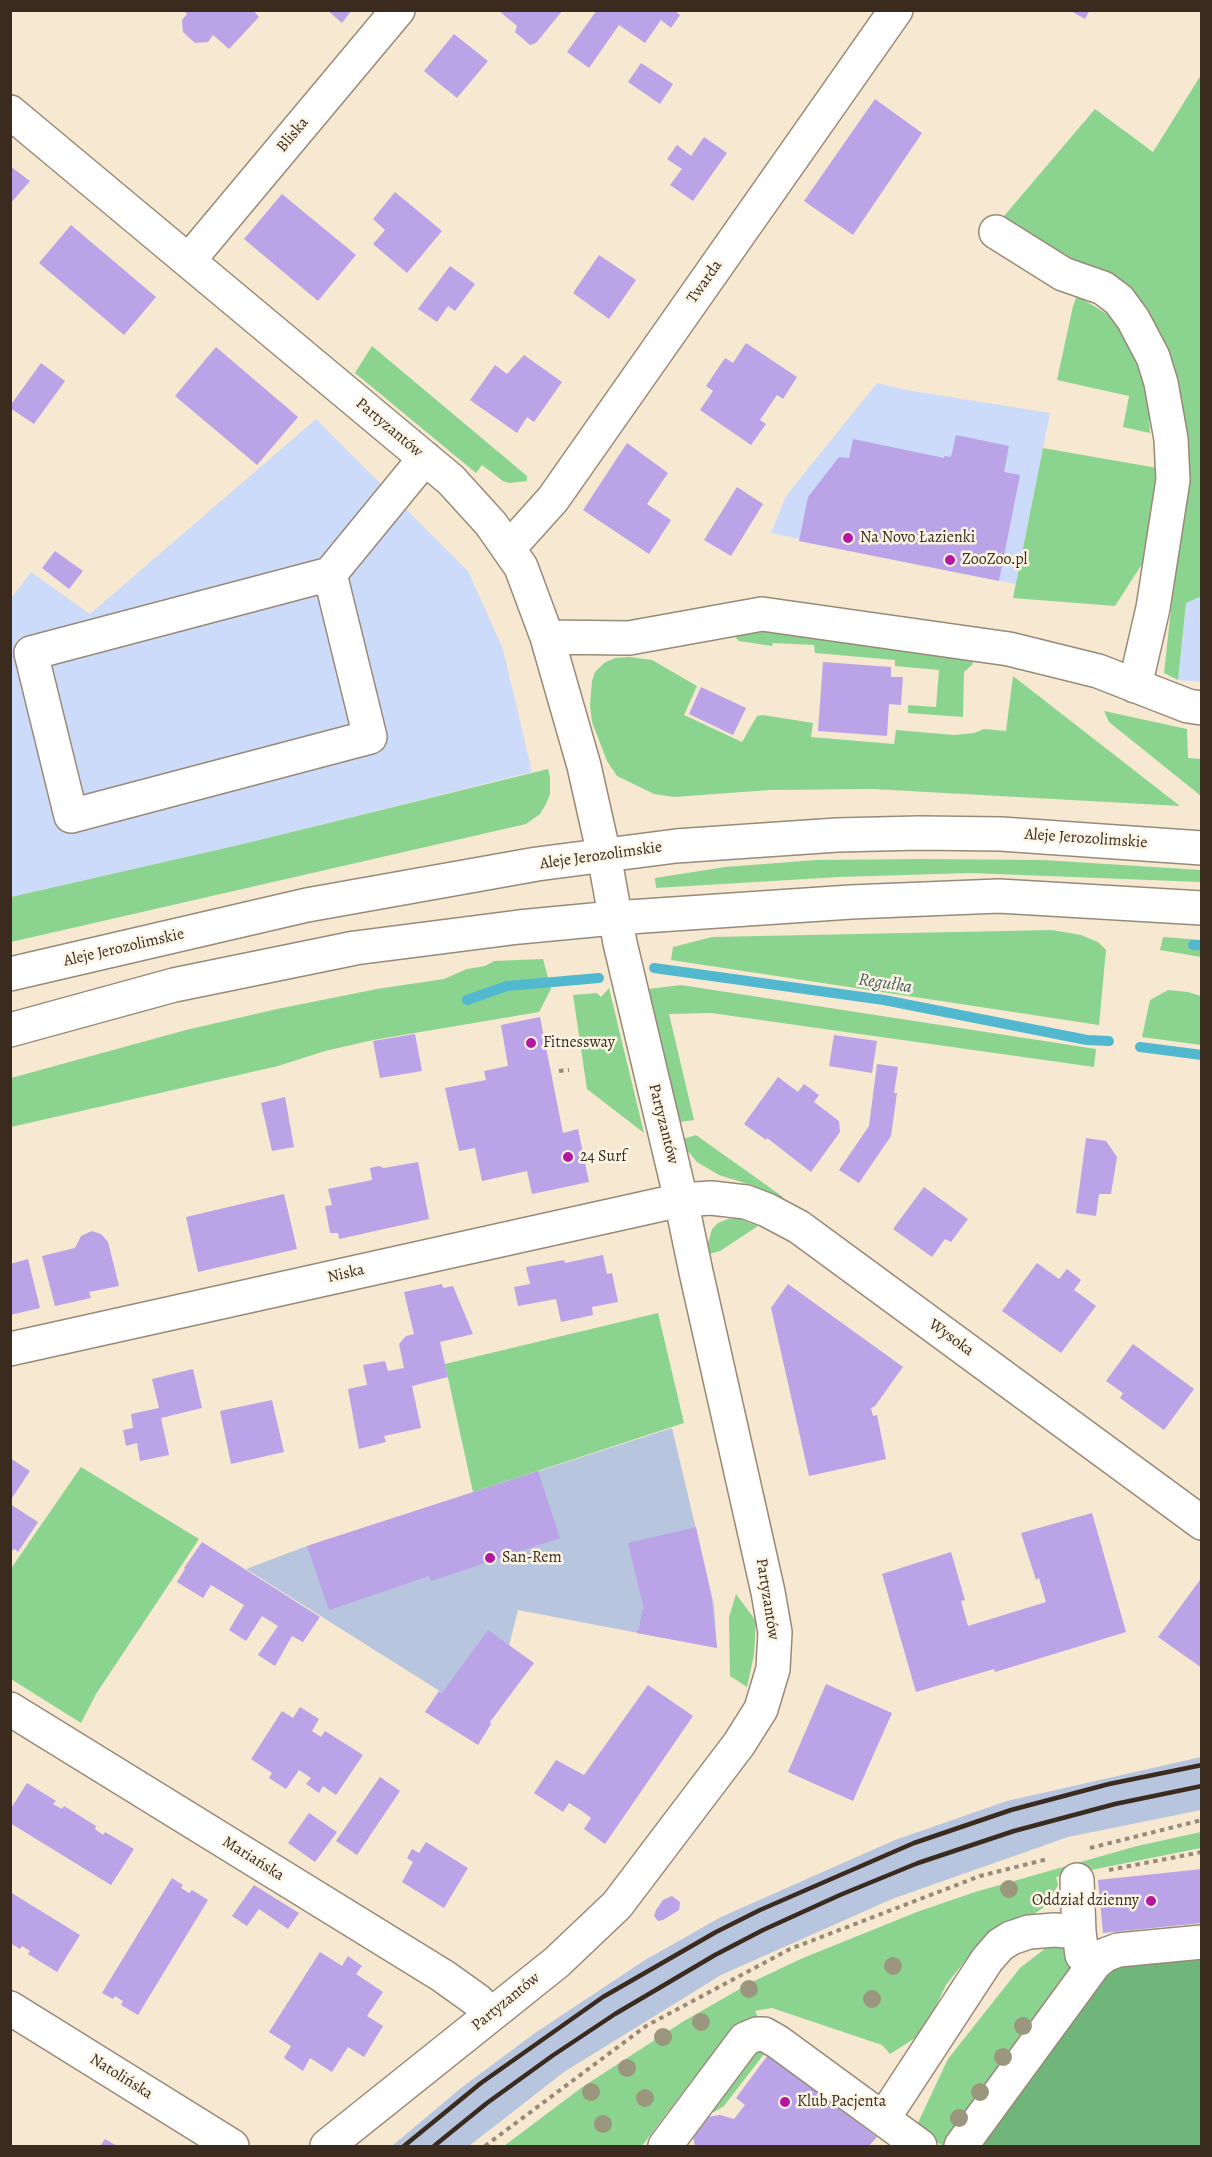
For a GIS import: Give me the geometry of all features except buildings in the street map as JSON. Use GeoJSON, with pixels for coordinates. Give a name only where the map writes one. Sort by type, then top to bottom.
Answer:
{"type":"FeatureCollection","features":[{"type":"Feature","properties":{"kind":"street","name":"Bliska"},"geometry":{"type":"LineString","coordinates":[[189,260],[398,10]]}},
{"type":"Feature","properties":{"kind":"street","name":"Twarda"},"geometry":{"type":"LineString","coordinates":[[509,548],[553,499],[896,10]]}},
{"type":"Feature","properties":{"kind":"street","name":"Partyzantów"},"geometry":{"type":"LineString","coordinates":[[10,112],[425,458],[469,500],[509,548],[521,567],[547,637],[584,766],[604,855],[614,918],[681,1200],[776,1632],[773,1669],[761,1709],[739,1744],[617,1905],[557,1962],[327,2146]]}},
{"type":"Feature","properties":{"kind":"street"},"geometry":{"type":"LineString","coordinates":[[996,232],[1063,274],[1103,288],[1119,300],[1134,319],[1153,357],[1161,383],[1171,439],[1173,480],[1153,608],[1135,686]]}},
{"type":"Feature","properties":{"kind":"street"},"geometry":{"type":"LineString","coordinates":[[330,574],[370,737],[71,816],[30,653],[330,574],[425,458]]}},
{"type":"Feature","properties":{"kind":"street"},"geometry":{"type":"LineString","coordinates":[[547,637],[629,638],[762,614],[1009,649],[1098,672],[1188,706],[1202,708]]}},
{"type":"Feature","properties":{"kind":"street","name":"Aleje Jerozolimskie"},"geometry":{"type":"LineString","coordinates":[[10,974],[307,905],[499,871],[676,846],[754,839],[919,833],[1001,834],[1202,848]]}},
{"type":"Feature","properties":{"kind":"street"},"geometry":{"type":"LineString","coordinates":[[10,1030],[174,986],[355,948],[465,933],[614,918],[851,902],[999,896],[1202,908]]}},
{"type":"Feature","properties":{"kind":"street","name":"Wysoka"},"geometry":{"type":"LineString","coordinates":[[681,1200],[711,1198],[746,1202],[791,1222],[1202,1523]]}},
{"type":"Feature","properties":{"kind":"street","name":"Niska"},"geometry":{"type":"LineString","coordinates":[[10,1349],[681,1200]]}},
{"type":"Feature","properties":{"kind":"street","name":"Mariańska"},"geometry":{"type":"LineString","coordinates":[[10,1709],[443,1976],[478,2001],[489,2016]]}},
{"type":"Feature","properties":{"kind":"street"},"geometry":{"type":"LineString","coordinates":[[1072,1862],[1085,1974]]}},
{"type":"Feature","properties":{"kind":"street"},"geometry":{"type":"LineString","coordinates":[[665,2146],[745,2039],[757,2034],[764,2034],[778,2042],[897,2136],[987,1960],[1000,1945],[1011,1938],[1029,1932],[1055,1930],[1079,1932]]}},
{"type":"Feature","properties":{"kind":"street"},"geometry":{"type":"LineString","coordinates":[[961,2146],[1085,1974],[1100,1958],[1118,1950],[1202,1942]]}},
{"type":"Feature","properties":{"kind":"street","name":"Natolińska"},"geometry":{"type":"LineString","coordinates":[[10,2008],[232,2146]]}},
{"type":"Feature","properties":{"kind":"path"},"geometry":{"type":"LineString","coordinates":[[559,1071],[569,1070]]}},
{"type":"Feature","properties":{"kind":"path"},"geometry":{"type":"LineString","coordinates":[[484,2146],[646,2026],[790,1949],[980,1876],[1072,1862],[1202,1820]]}},
{"type":"Feature","properties":{"kind":"path"},"geometry":{"type":"LineString","coordinates":[[1072,1862],[1093,1874],[1202,1852]]}},
{"type":"Feature","properties":{"kind":"shaded area"},"geometry":{"type":"Polygon","coordinates":[[[877,383],[906,390],[1050,413],[1016,584],[799,541],[799,539],[771,533],[786,496],[877,383]]]}},
{"type":"Feature","properties":{"kind":"shaded area"},"geometry":{"type":"Polygon","coordinates":[[[316,419],[468,571],[503,649],[532,772],[243,844],[11,897],[10,600],[31,572],[90,614],[316,419]]]}},
{"type":"Feature","properties":{"kind":"shaded area"},"geometry":{"type":"Polygon","coordinates":[[[1201,596],[1201,682],[1178,680],[1186,603],[1201,596]]]}},
{"type":"Feature","properties":{"kind":"shaded area","name":"San-Rem"},"geometry":{"type":"Polygon","coordinates":[[[672,1428],[714,1605],[717,1648],[518,1610],[509,1646],[465,1707],[246,1569],[307,1546],[672,1428]]]}},
{"type":"Feature","properties":{"kind":"shaded area"},"geometry":{"type":"Polygon","coordinates":[[[1201,1757],[1201,1810],[1068,1837],[892,1899],[721,1975],[564,2072],[469,2146],[392,2146],[461,2088],[535,2033],[645,1960],[721,1917],[895,1840],[1007,1801],[1201,1757]]]}},
{"type":"Feature","properties":{"kind":"green space"},"geometry":{"type":"Polygon","coordinates":[[[1201,75],[1202,596],[1186,603],[1178,680],[1164,673],[1183,499],[1156,336],[999,222],[1095,109],[1153,152],[1201,75]]]}},
{"type":"Feature","properties":{"kind":"green space"},"geometry":{"type":"Polygon","coordinates":[[[1077,296],[1114,318],[1135,344],[1148,395],[1150,433],[1123,427],[1129,396],[1057,380],[1077,296]]]}},
{"type":"Feature","properties":{"kind":"green space"},"geometry":{"type":"Polygon","coordinates":[[[372,346],[527,476],[527,481],[509,483],[503,481],[482,465],[476,473],[355,373],[372,346]]]}},
{"type":"Feature","properties":{"kind":"green space"},"geometry":{"type":"Polygon","coordinates":[[[1043,448],[1157,468],[1153,547],[1115,606],[1013,598],[1043,448]]]}},
{"type":"Feature","properties":{"kind":"green space"},"geometry":{"type":"Polygon","coordinates":[[[765,627],[967,655],[973,662],[964,672],[963,717],[908,713],[908,705],[936,707],[939,670],[895,666],[895,660],[815,653],[814,645],[773,643],[772,646],[739,641],[736,638],[736,634],[765,627]]]}},
{"type":"Feature","properties":{"kind":"green space"},"geometry":{"type":"Polygon","coordinates":[[[630,657],[652,660],[697,686],[684,715],[742,742],[757,716],[763,715],[813,723],[811,737],[894,744],[896,730],[954,735],[974,733],[984,729],[1006,731],[1013,676],[1180,806],[873,789],[770,790],[674,797],[654,794],[617,776],[607,761],[592,722],[590,705],[595,672],[604,663],[615,658],[630,657]]]}},
{"type":"Feature","properties":{"kind":"green space"},"geometry":{"type":"Polygon","coordinates":[[[1104,711],[1187,729],[1188,758],[1201,759],[1201,796],[1109,722],[1104,711]]]}},
{"type":"Feature","properties":{"kind":"green space"},"geometry":{"type":"Polygon","coordinates":[[[548,769],[550,794],[546,804],[540,814],[526,824],[11,942],[11,897],[243,844],[548,769]]]}},
{"type":"Feature","properties":{"kind":"green space"},"geometry":{"type":"Polygon","coordinates":[[[816,860],[1043,860],[1201,870],[1201,882],[970,873],[839,877],[656,888],[655,878],[725,867],[816,860]]]}},
{"type":"Feature","properties":{"kind":"green space"},"geometry":{"type":"Polygon","coordinates":[[[1052,930],[1081,935],[1098,942],[1106,950],[1099,1025],[671,960],[673,947],[712,937],[1052,930]]]}},
{"type":"Feature","properties":{"kind":"green space"},"geometry":{"type":"Polygon","coordinates":[[[1163,937],[1201,940],[1201,957],[1160,950],[1163,937]]]}},
{"type":"Feature","properties":{"kind":"green space"},"geometry":{"type":"Polygon","coordinates":[[[543,959],[551,989],[539,1012],[373,1040],[325,1051],[278,1066],[11,1127],[11,1078],[186,1030],[277,1009],[377,989],[444,979],[494,961],[543,959]]]}},
{"type":"Feature","properties":{"kind":"green space"},"geometry":{"type":"Polygon","coordinates":[[[681,985],[1096,1049],[1094,1067],[711,1013],[669,1014],[694,1120],[680,1122],[648,989],[681,985]]]}},
{"type":"Feature","properties":{"kind":"green space"},"geometry":{"type":"Polygon","coordinates":[[[609,988],[644,1133],[587,1089],[573,995],[597,993],[601,997],[609,988]]]}},
{"type":"Feature","properties":{"kind":"green space"},"geometry":{"type":"Polygon","coordinates":[[[1168,990],[1201,996],[1201,1045],[1142,1037],[1150,1000],[1168,990]]]}},
{"type":"Feature","properties":{"kind":"green space"},"geometry":{"type":"Polygon","coordinates":[[[696,1135],[783,1197],[782,1199],[751,1185],[719,1175],[697,1162],[686,1149],[683,1139],[696,1135]]]}},
{"type":"Feature","properties":{"kind":"green space"},"geometry":{"type":"Polygon","coordinates":[[[728,1219],[740,1219],[758,1226],[720,1251],[709,1254],[707,1247],[712,1229],[718,1223],[728,1219]]]}},
{"type":"Feature","properties":{"kind":"green space"},"geometry":{"type":"Polygon","coordinates":[[[658,1313],[684,1423],[473,1492],[445,1364],[658,1313]]]}},
{"type":"Feature","properties":{"kind":"green space"},"geometry":{"type":"Polygon","coordinates":[[[81,1467],[199,1539],[96,1694],[81,1723],[11,1679],[10,1570],[81,1467]]]}},
{"type":"Feature","properties":{"kind":"green space"},"geometry":{"type":"Polygon","coordinates":[[[736,1594],[756,1621],[754,1655],[747,1687],[730,1676],[729,1617],[736,1594]]]}},
{"type":"Feature","properties":{"kind":"green space"},"geometry":{"type":"Polygon","coordinates":[[[1201,1832],[1201,1848],[1056,1877],[1058,1885],[1046,1906],[1020,1923],[989,1935],[976,1947],[946,1985],[923,2033],[890,2054],[882,2045],[772,2008],[755,2011],[760,2021],[717,2054],[692,2080],[642,2146],[504,2146],[581,2088],[684,2021],[752,1982],[803,1958],[917,1912],[975,1892],[1137,1846],[1201,1832]]]}},
{"type":"Feature","properties":{"kind":"green space"},"geometry":{"type":"Polygon","coordinates":[[[1070,1945],[1074,1972],[947,2146],[943,2146],[916,2127],[948,2059],[1020,1968],[1047,1947],[1070,1945]]]}},
{"type":"Feature","properties":{"kind":"green space"},"geometry":{"type":"Polygon","coordinates":[[[1201,1951],[1201,2146],[972,2146],[1116,1964],[1201,1951]]]}},
{"type":"Feature","properties":{"kind":"green space"},"geometry":{"type":"Polygon","coordinates":[[[759,2046],[767,2050],[724,2106],[704,2115],[686,2146],[677,2146],[759,2046]]]}},
{"type":"Feature","properties":{"kind":"waterway"},"geometry":{"type":"LineString","coordinates":[[1193,945],[1202,945]]}},
{"type":"Feature","properties":{"kind":"waterway","name":"Regułka"},"geometry":{"type":"LineString","coordinates":[[654,968],[884,1000],[1087,1040],[1109,1041]]}},
{"type":"Feature","properties":{"kind":"waterway","name":"Regułka"},"geometry":{"type":"LineString","coordinates":[[467,1000],[507,986],[599,978]]}},
{"type":"Feature","properties":{"kind":"waterway","name":"Regułka"},"geometry":{"type":"LineString","coordinates":[[1140,1047],[1202,1055]]}},
{"type":"Feature","properties":{"kind":"railway"},"geometry":{"type":"LineString","coordinates":[[404,2146],[481,2083],[603,1997],[716,1932],[760,1910],[914,1843],[1011,1810],[1109,1784],[1202,1765]]}},
{"type":"Feature","properties":{"kind":"railway"},"geometry":{"type":"LineString","coordinates":[[434,2146],[487,2103],[615,2014],[715,1955],[763,1930],[918,1863],[1014,1831],[1115,1804],[1202,1786]]}},
{"type":"Feature","properties":{"kind":"place","name":"Na Novo Łazienki"},"geometry":{"type":"Point","coordinates":[848,538]}},
{"type":"Feature","properties":{"kind":"place","name":"ZooZoo.pl"},"geometry":{"type":"Point","coordinates":[950,560]}},
{"type":"Feature","properties":{"kind":"place","name":"Fitnessway"},"geometry":{"type":"Point","coordinates":[531,1043]}},
{"type":"Feature","properties":{"kind":"place","name":"24 Surf"},"geometry":{"type":"Point","coordinates":[568,1157]}},
{"type":"Feature","properties":{"kind":"place","name":"San-Rem"},"geometry":{"type":"Point","coordinates":[490,1558]}},
{"type":"Feature","properties":{"kind":"place","name":"Oddział dzienny"},"geometry":{"type":"Point","coordinates":[1151,1901]}},
{"type":"Feature","properties":{"kind":"place","name":"Klub Pacjenta"},"geometry":{"type":"Point","coordinates":[785,2102]}}]}
